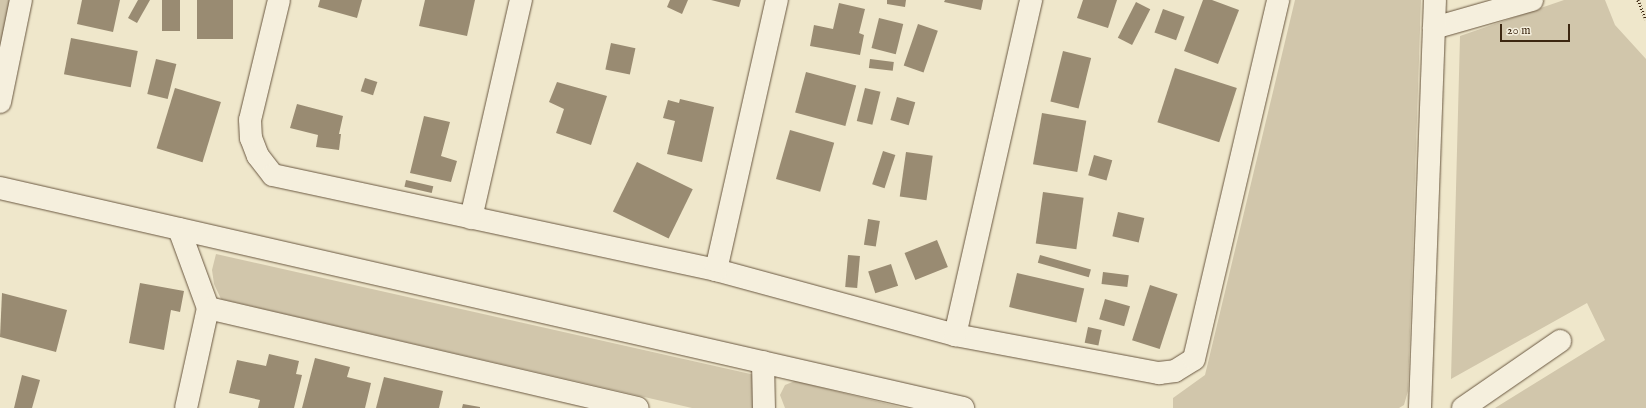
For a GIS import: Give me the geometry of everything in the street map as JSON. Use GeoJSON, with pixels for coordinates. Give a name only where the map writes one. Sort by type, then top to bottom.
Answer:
{"type":"FeatureCollection","features":[{"type":"Feature","properties":{"kind":"street"},"geometry":{"type":"LineString","coordinates":[[0,102],[21,0]]}},
{"type":"Feature","properties":{"kind":"street"},"geometry":{"type":"LineString","coordinates":[[279,0],[250,120],[251,138],[258,156],[273,175],[716,270],[955,336],[1159,373],[1175,371],[1194,359],[1278,0]]}},
{"type":"Feature","properties":{"kind":"street"},"geometry":{"type":"LineString","coordinates":[[471,218],[521,0]]}},
{"type":"Feature","properties":{"kind":"street"},"geometry":{"type":"LineString","coordinates":[[716,270],[777,0]]}},
{"type":"Feature","properties":{"kind":"street"},"geometry":{"type":"LineString","coordinates":[[955,336],[1031,0]]}},
{"type":"Feature","properties":{"kind":"street"},"geometry":{"type":"LineString","coordinates":[[1420,408],[1437,10],[1532,0]]}},
{"type":"Feature","properties":{"kind":"street"},"geometry":{"type":"LineString","coordinates":[[0,188],[963,408]]}},
{"type":"Feature","properties":{"kind":"street"},"geometry":{"type":"LineString","coordinates":[[179,229],[208,308],[186,408]]}},
{"type":"Feature","properties":{"kind":"street"},"geometry":{"type":"LineString","coordinates":[[208,308],[638,408]]}},
{"type":"Feature","properties":{"kind":"street"},"geometry":{"type":"LineString","coordinates":[[1463,408],[1560,341]]}},
{"type":"Feature","properties":{"kind":"street"},"geometry":{"type":"LineString","coordinates":[[764,362],[764,408]]}},
{"type":"Feature","properties":{"kind":"path"},"geometry":{"type":"LineString","coordinates":[[1638,0],[1646,19]]}},
{"type":"Feature","properties":{"kind":"shaded area"},"geometry":{"type":"Polygon","coordinates":[[[0,0],[15,0],[0,70],[0,0]]]}},
{"type":"Feature","properties":{"kind":"shaded area"},"geometry":{"type":"Polygon","coordinates":[[[1295,0],[1421,0],[1408,391],[1404,405],[1399,408],[1173,408],[1173,398],[1205,375],[1295,0]]]}},
{"type":"Feature","properties":{"kind":"shaded area"},"geometry":{"type":"Polygon","coordinates":[[[1564,0],[1605,0],[1615,25],[1646,59],[1646,408],[1495,408],[1605,340],[1587,303],[1451,379],[1460,36],[1564,0]]]}},
{"type":"Feature","properties":{"kind":"shaded area"},"geometry":{"type":"Polygon","coordinates":[[[216,254],[755,375],[757,408],[692,408],[221,299],[214,284],[212,270],[216,254]]]}},
{"type":"Feature","properties":{"kind":"shaded area"},"geometry":{"type":"Polygon","coordinates":[[[795,381],[904,408],[785,408],[780,395],[785,385],[795,381]]]}},
{"type":"Feature","properties":{"kind":"building"},"geometry":{"type":"Polygon","coordinates":[[[82,0],[120,0],[113,32],[77,24],[82,0]]]}},
{"type":"Feature","properties":{"kind":"building"},"geometry":{"type":"Polygon","coordinates":[[[138,0],[150,0],[137,23],[128,18],[138,0]]]}},
{"type":"Feature","properties":{"kind":"building"},"geometry":{"type":"Polygon","coordinates":[[[162,0],[180,0],[180,31],[162,31],[162,0]]]}},
{"type":"Feature","properties":{"kind":"building"},"geometry":{"type":"Polygon","coordinates":[[[197,0],[233,0],[233,39],[197,39],[197,0]]]}},
{"type":"Feature","properties":{"kind":"building"},"geometry":{"type":"Polygon","coordinates":[[[320,0],[362,0],[357,18],[318,7],[320,0]]]}},
{"type":"Feature","properties":{"kind":"building"},"geometry":{"type":"Polygon","coordinates":[[[425,0],[475,0],[467,36],[419,26],[425,0]]]}},
{"type":"Feature","properties":{"kind":"building"},"geometry":{"type":"Polygon","coordinates":[[[670,0],[688,0],[682,14],[667,7],[670,0]]]}},
{"type":"Feature","properties":{"kind":"building"},"geometry":{"type":"Polygon","coordinates":[[[711,0],[741,0],[739,7],[711,0]]]}},
{"type":"Feature","properties":{"kind":"building"},"geometry":{"type":"Polygon","coordinates":[[[887,0],[906,0],[905,7],[887,4],[887,0]]]}},
{"type":"Feature","properties":{"kind":"building"},"geometry":{"type":"Polygon","coordinates":[[[945,0],[983,0],[981,10],[944,2],[945,0]]]}},
{"type":"Feature","properties":{"kind":"building"},"geometry":{"type":"Polygon","coordinates":[[[1083,0],[1117,0],[1108,28],[1077,18],[1083,0]]]}},
{"type":"Feature","properties":{"kind":"building"},"geometry":{"type":"Polygon","coordinates":[[[1203,0],[1212,0],[1239,10],[1218,64],[1184,51],[1203,0]]]}},
{"type":"Feature","properties":{"kind":"building"},"geometry":{"type":"Polygon","coordinates":[[[1136,2],[1150,9],[1132,45],[1118,38],[1136,2]]]}},
{"type":"Feature","properties":{"kind":"building"},"geometry":{"type":"Polygon","coordinates":[[[839,3],[865,9],[859,33],[864,35],[860,55],[810,46],[814,25],[833,29],[839,3]]]}},
{"type":"Feature","properties":{"kind":"building"},"geometry":{"type":"Polygon","coordinates":[[[1163,9],[1185,17],[1176,40],[1154,32],[1163,9]]]}},
{"type":"Feature","properties":{"kind":"building"},"geometry":{"type":"Polygon","coordinates":[[[879,18],[903,24],[896,54],[872,48],[879,18]]]}},
{"type":"Feature","properties":{"kind":"building"},"geometry":{"type":"Polygon","coordinates":[[[918,24],[938,31],[924,72],[904,66],[918,24]]]}},
{"type":"Feature","properties":{"kind":"building"},"geometry":{"type":"Polygon","coordinates":[[[71,38],[138,51],[131,87],[64,74],[71,38]]]}},
{"type":"Feature","properties":{"kind":"building"},"geometry":{"type":"Polygon","coordinates":[[[611,43],[635,48],[630,75],[605,69],[611,43]]]}},
{"type":"Feature","properties":{"kind":"building"},"geometry":{"type":"Polygon","coordinates":[[[1063,51],[1091,58],[1079,108],[1050,101],[1063,51]]]}},
{"type":"Feature","properties":{"kind":"building"},"geometry":{"type":"Polygon","coordinates":[[[156,59],[176,64],[168,99],[147,94],[156,59]]]}},
{"type":"Feature","properties":{"kind":"building"},"geometry":{"type":"Polygon","coordinates":[[[870,59],[894,62],[893,71],[869,68],[870,59]]]}},
{"type":"Feature","properties":{"kind":"building"},"geometry":{"type":"Polygon","coordinates":[[[1175,68],[1237,88],[1219,142],[1157,122],[1175,68]]]}},
{"type":"Feature","properties":{"kind":"building"},"geometry":{"type":"Polygon","coordinates":[[[806,72],[856,85],[845,126],[795,113],[806,72]]]}},
{"type":"Feature","properties":{"kind":"building"},"geometry":{"type":"Polygon","coordinates":[[[365,78],[377,82],[373,95],[361,91],[365,78]]]}},
{"type":"Feature","properties":{"kind":"building"},"geometry":{"type":"Polygon","coordinates":[[[557,82],[607,96],[591,145],[556,133],[564,109],[549,102],[557,82]]]}},
{"type":"Feature","properties":{"kind":"building"},"geometry":{"type":"Polygon","coordinates":[[[175,88],[221,102],[202,162],[157,148],[175,88]]]}},
{"type":"Feature","properties":{"kind":"building"},"geometry":{"type":"Polygon","coordinates":[[[865,88],[881,92],[872,125],[857,121],[865,88]]]}},
{"type":"Feature","properties":{"kind":"building"},"geometry":{"type":"Polygon","coordinates":[[[897,97],[915,102],[909,125],[890,120],[897,97]]]}},
{"type":"Feature","properties":{"kind":"building"},"geometry":{"type":"Polygon","coordinates":[[[680,99],[714,107],[702,162],[667,154],[675,121],[663,118],[668,100],[679,103],[680,99]]]}},
{"type":"Feature","properties":{"kind":"building"},"geometry":{"type":"Polygon","coordinates":[[[297,104],[343,116],[339,134],[341,134],[339,150],[316,147],[318,135],[290,128],[297,104]]]}},
{"type":"Feature","properties":{"kind":"building"},"geometry":{"type":"Polygon","coordinates":[[[1042,113],[1086,121],[1077,172],[1033,164],[1042,113]]]}},
{"type":"Feature","properties":{"kind":"building"},"geometry":{"type":"Polygon","coordinates":[[[424,116],[450,122],[441,156],[457,161],[451,182],[410,173],[424,116]]]}},
{"type":"Feature","properties":{"kind":"building"},"geometry":{"type":"Polygon","coordinates":[[[790,130],[834,143],[820,192],[776,179],[790,130]]]}},
{"type":"Feature","properties":{"kind":"building"},"geometry":{"type":"Polygon","coordinates":[[[883,151],[895,155],[885,188],[872,184],[883,151]]]}},
{"type":"Feature","properties":{"kind":"building"},"geometry":{"type":"Polygon","coordinates":[[[906,152],[933,156],[926,200],[900,197],[906,152]]]}},
{"type":"Feature","properties":{"kind":"building"},"geometry":{"type":"Polygon","coordinates":[[[1094,155],[1112,160],[1106,180],[1088,175],[1094,155]]]}},
{"type":"Feature","properties":{"kind":"building"},"geometry":{"type":"Polygon","coordinates":[[[637,162],[693,189],[669,239],[613,211],[637,162]]]}},
{"type":"Feature","properties":{"kind":"building"},"geometry":{"type":"Polygon","coordinates":[[[406,180],[433,186],[432,193],[404,187],[406,180]]]}},
{"type":"Feature","properties":{"kind":"building"},"geometry":{"type":"Polygon","coordinates":[[[1043,192],[1084,198],[1076,249],[1036,243],[1043,192]]]}},
{"type":"Feature","properties":{"kind":"building"},"geometry":{"type":"Polygon","coordinates":[[[1118,212],[1144,218],[1139,242],[1112,236],[1118,212]]]}},
{"type":"Feature","properties":{"kind":"building"},"geometry":{"type":"Polygon","coordinates":[[[868,219],[880,221],[876,247],[864,245],[868,219]]]}},
{"type":"Feature","properties":{"kind":"building"},"geometry":{"type":"Polygon","coordinates":[[[937,240],[948,267],[915,280],[905,253],[937,240]]]}},
{"type":"Feature","properties":{"kind":"building"},"geometry":{"type":"Polygon","coordinates":[[[848,255],[860,256],[857,288],[845,287],[848,255]]]}},
{"type":"Feature","properties":{"kind":"building"},"geometry":{"type":"Polygon","coordinates":[[[1040,255],[1091,270],[1089,277],[1038,263],[1040,255]]]}},
{"type":"Feature","properties":{"kind":"building"},"geometry":{"type":"Polygon","coordinates":[[[891,264],[898,286],[875,293],[868,271],[891,264]]]}},
{"type":"Feature","properties":{"kind":"building"},"geometry":{"type":"Polygon","coordinates":[[[1103,272],[1129,275],[1127,287],[1102,284],[1103,272]]]}},
{"type":"Feature","properties":{"kind":"building"},"geometry":{"type":"Polygon","coordinates":[[[1017,273],[1084,289],[1076,323],[1009,307],[1017,273]]]}},
{"type":"Feature","properties":{"kind":"building"},"geometry":{"type":"Polygon","coordinates":[[[140,283],[184,291],[180,312],[171,310],[164,350],[129,343],[140,283]]]}},
{"type":"Feature","properties":{"kind":"building"},"geometry":{"type":"Polygon","coordinates":[[[1150,285],[1178,294],[1160,349],[1132,340],[1150,285]]]}},
{"type":"Feature","properties":{"kind":"building"},"geometry":{"type":"Polygon","coordinates":[[[2,293],[67,310],[56,352],[0,337],[2,293]]]}},
{"type":"Feature","properties":{"kind":"building"},"geometry":{"type":"Polygon","coordinates":[[[1105,299],[1130,306],[1124,326],[1099,319],[1105,299]]]}},
{"type":"Feature","properties":{"kind":"building"},"geometry":{"type":"Polygon","coordinates":[[[1088,327],[1102,330],[1098,346],[1085,343],[1088,327]]]}},
{"type":"Feature","properties":{"kind":"building"},"geometry":{"type":"Polygon","coordinates":[[[269,354],[299,361],[296,374],[302,375],[294,408],[258,408],[260,400],[229,393],[237,360],[266,366],[269,354]]]}},
{"type":"Feature","properties":{"kind":"building"},"geometry":{"type":"Polygon","coordinates":[[[315,358],[350,367],[347,377],[371,383],[365,408],[302,408],[315,358]]]}},
{"type":"Feature","properties":{"kind":"building"},"geometry":{"type":"Polygon","coordinates":[[[22,375],[40,380],[32,408],[14,408],[22,375]]]}},
{"type":"Feature","properties":{"kind":"building"},"geometry":{"type":"Polygon","coordinates":[[[384,377],[443,391],[439,408],[376,408],[384,377]]]}},
{"type":"Feature","properties":{"kind":"building"},"geometry":{"type":"Polygon","coordinates":[[[463,404],[480,407],[480,408],[462,408],[463,404]]]}}]}
